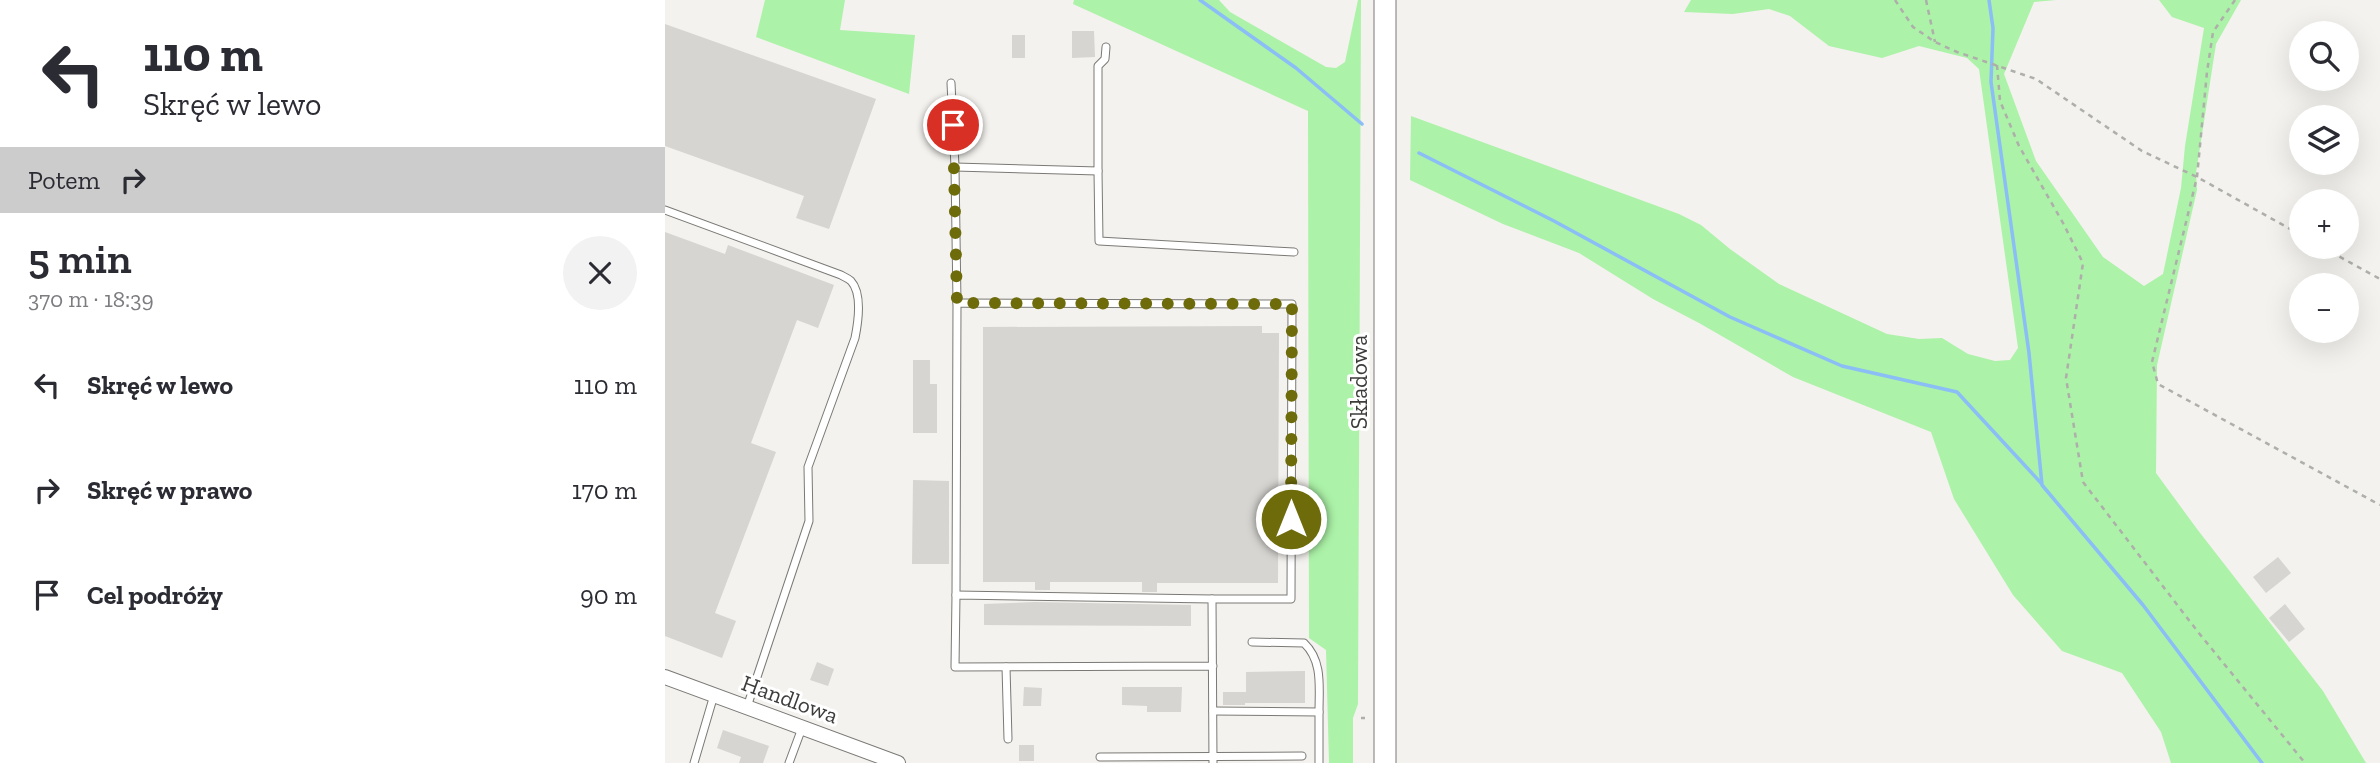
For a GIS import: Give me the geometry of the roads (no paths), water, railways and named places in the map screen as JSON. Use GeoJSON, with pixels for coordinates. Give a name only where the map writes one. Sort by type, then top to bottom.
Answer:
{"type":"FeatureCollection","features":[{"type":"Feature","properties":{"kind":"main road","name":"Składowa"},"geometry":{"type":"LineString","coordinates":[[1385,0],[1385,763]]}},
{"type":"Feature","properties":{"kind":"street","name":"Handlowa"},"geometry":{"type":"LineString","coordinates":[[665,677],[876,759],[898,763]]}},
{"type":"Feature","properties":{"kind":"lane"},"geometry":{"type":"LineString","coordinates":[[1106,47],[1105,59],[1098,66],[1099,241],[1294,253]]}},
{"type":"Feature","properties":{"kind":"lane"},"geometry":{"type":"LineString","coordinates":[[951,83],[957,303],[955,667],[1213,666]]}},
{"type":"Feature","properties":{"kind":"lane"},"geometry":{"type":"LineString","coordinates":[[955,167],[1098,171]]}},
{"type":"Feature","properties":{"kind":"lane"},"geometry":{"type":"LineString","coordinates":[[665,210],[841,275],[851,281],[855,291],[858,325],[855,338],[808,467],[809,521],[747,707]]}},
{"type":"Feature","properties":{"kind":"lane"},"geometry":{"type":"LineString","coordinates":[[956,595],[1291,599],[1292,304],[957,303]]}},
{"type":"Feature","properties":{"kind":"lane"},"geometry":{"type":"LineString","coordinates":[[1212,599],[1213,760]]}},
{"type":"Feature","properties":{"kind":"lane"},"geometry":{"type":"LineString","coordinates":[[1252,642],[1304,643],[1313,651],[1318,667],[1319,763]]}},
{"type":"Feature","properties":{"kind":"lane"},"geometry":{"type":"LineString","coordinates":[[1006,667],[1008,739]]}},
{"type":"Feature","properties":{"kind":"lane"},"geometry":{"type":"LineString","coordinates":[[694,763],[714,695]]}},
{"type":"Feature","properties":{"kind":"lane"},"geometry":{"type":"LineString","coordinates":[[1213,711],[1319,712]]}},
{"type":"Feature","properties":{"kind":"lane"},"geometry":{"type":"LineString","coordinates":[[789,763],[802,728]]}},
{"type":"Feature","properties":{"kind":"lane"},"geometry":{"type":"LineString","coordinates":[[1100,757],[1213,760],[1302,756]]}},
{"type":"Feature","properties":{"kind":"waterway"},"geometry":{"type":"LineString","coordinates":[[1200,0],[1296,68],[1362,124]]}},
{"type":"Feature","properties":{"kind":"waterway"},"geometry":{"type":"LineString","coordinates":[[1989,0],[1993,28],[1991,82],[2029,353],[2042,485],[2143,605],[2262,763]]}},
{"type":"Feature","properties":{"kind":"waterway"},"geometry":{"type":"LineString","coordinates":[[1419,153],[1554,221],[1730,317],[1842,366],[1957,392],[2041,483]]}}]}
